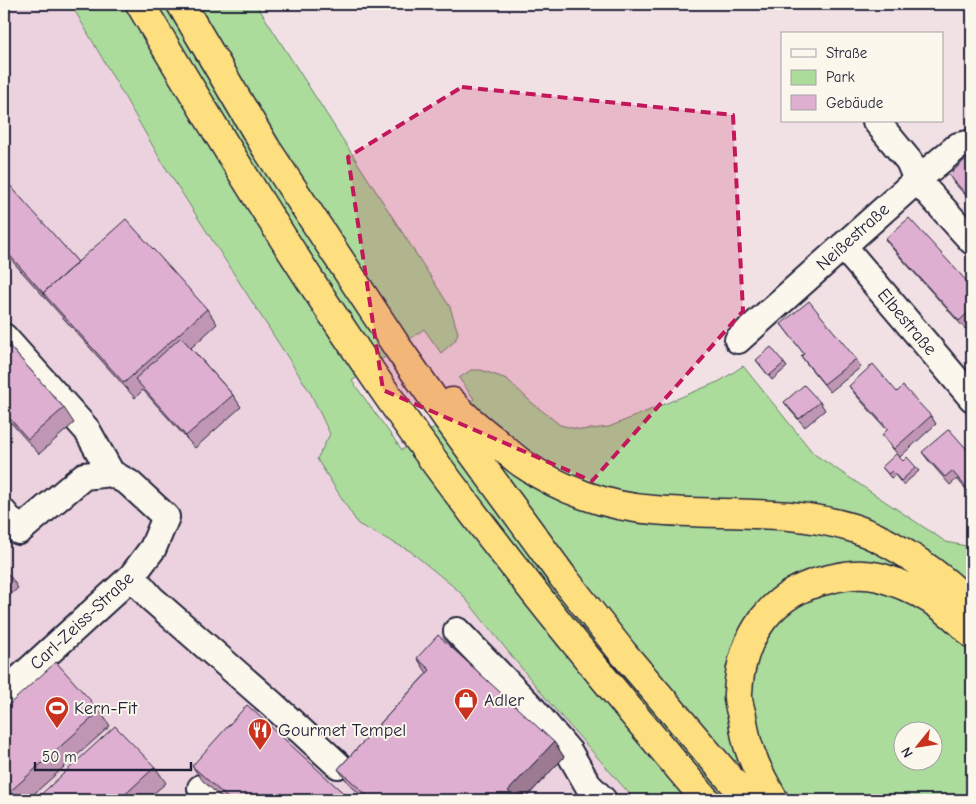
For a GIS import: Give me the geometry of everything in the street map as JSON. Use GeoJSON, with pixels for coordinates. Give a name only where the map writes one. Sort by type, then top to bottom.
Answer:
{"type":"FeatureCollection","features":[{"type":"Feature","properties":{"kind":"highway"},"geometry":{"type":"LineString","coordinates":[[140,4],[237,166],[321,297],[418,439],[581,652],[706,800]]}},
{"type":"Feature","properties":{"kind":"highway"},"geometry":{"type":"LineString","coordinates":[[181,4],[266,148],[347,273],[453,414],[557,569],[629,660],[748,800]]}},
{"type":"Feature","properties":{"kind":"highway"},"geometry":{"type":"LineString","coordinates":[[453,414],[523,464],[566,489],[611,504],[653,510],[806,517],[853,528],[894,546],[932,572],[972,606]]}},
{"type":"Feature","properties":{"kind":"highway"},"geometry":{"type":"LineString","coordinates":[[774,800],[765,785],[748,745],[737,695],[742,662],[752,634],[768,614],[788,595],[814,582],[846,575],[878,577],[917,592],[956,616],[972,634]]}},
{"type":"Feature","properties":{"kind":"street"},"geometry":{"type":"LineString","coordinates":[[877,122],[909,161],[917,180],[972,241]]}},
{"type":"Feature","properties":{"kind":"street","name":"Neißestraße"},"geometry":{"type":"LineString","coordinates":[[738,340],[917,180],[958,146],[972,145]]}},
{"type":"Feature","properties":{"kind":"street","name":"Elbestraße"},"geometry":{"type":"LineString","coordinates":[[843,246],[972,398]]}},
{"type":"Feature","properties":{"kind":"street"},"geometry":{"type":"LineString","coordinates":[[4,337],[87,430],[111,473],[84,476],[19,531],[4,513]]}},
{"type":"Feature","properties":{"kind":"street","name":"Carl-Zeiss-Straße"},"geometry":{"type":"LineString","coordinates":[[4,693],[132,576],[153,548],[166,517],[129,483],[111,473]]}},
{"type":"Feature","properties":{"kind":"street"},"geometry":{"type":"LineString","coordinates":[[132,576],[151,598],[266,698],[338,765]]}},
{"type":"Feature","properties":{"kind":"street"},"geometry":{"type":"LineString","coordinates":[[457,631],[530,706],[569,752],[588,785],[603,800]]}},
{"type":"Feature","properties":{"kind":"highlighted area"},"geometry":{"type":"Polygon","coordinates":[[[462,87],[733,115],[743,311],[592,481],[383,390],[348,157],[462,87]]]}},
{"type":"Feature","properties":{"kind":"shaded area"},"geometry":{"type":"Polygon","coordinates":[[[4,4],[71,4],[162,162],[310,392],[330,435],[358,524],[410,551],[460,592],[553,707],[635,800],[4,800],[4,4]]]}},
{"type":"Feature","properties":{"kind":"green space"},"geometry":{"type":"Polygon","coordinates":[[[71,4],[256,4],[450,307],[458,333],[455,341],[441,353],[424,329],[352,381],[402,450],[474,399],[459,378],[471,370],[481,370],[507,379],[531,402],[560,425],[581,430],[609,427],[720,381],[743,366],[814,454],[946,542],[966,546],[972,541],[972,800],[635,800],[553,707],[460,592],[410,551],[358,524],[317,459],[330,434],[310,392],[162,162],[71,4]]]}},
{"type":"Feature","properties":{"kind":"building"},"geometry":{"type":"Polygon","coordinates":[[[972,153],[972,201],[949,175],[972,153]]]}},
{"type":"Feature","properties":{"kind":"building"},"geometry":{"type":"Polygon","coordinates":[[[7,182],[78,262],[43,293],[4,249],[4,185],[7,182]]]}},
{"type":"Feature","properties":{"kind":"building"},"geometry":{"type":"Polygon","coordinates":[[[909,218],[972,287],[972,309],[959,321],[885,239],[909,218]]]}},
{"type":"Feature","properties":{"kind":"building"},"geometry":{"type":"Polygon","coordinates":[[[126,219],[207,309],[124,383],[43,293],[126,219]]]}},
{"type":"Feature","properties":{"kind":"building"},"geometry":{"type":"Polygon","coordinates":[[[809,301],[856,359],[824,384],[801,356],[804,354],[781,324],[809,301]]]}},
{"type":"Feature","properties":{"kind":"building"},"geometry":{"type":"Polygon","coordinates":[[[181,337],[233,395],[186,436],[135,379],[181,337]]]}},
{"type":"Feature","properties":{"kind":"building"},"geometry":{"type":"Polygon","coordinates":[[[972,338],[972,346],[968,342],[972,338]]]}},
{"type":"Feature","properties":{"kind":"building"},"geometry":{"type":"Polygon","coordinates":[[[4,340],[64,408],[28,439],[4,412],[4,340]]]}},
{"type":"Feature","properties":{"kind":"building"},"geometry":{"type":"Polygon","coordinates":[[[771,347],[784,363],[769,376],[756,360],[771,347]]]}},
{"type":"Feature","properties":{"kind":"building"},"geometry":{"type":"Polygon","coordinates":[[[873,364],[897,392],[903,386],[931,416],[894,449],[882,435],[888,429],[849,386],[873,364]]]}},
{"type":"Feature","properties":{"kind":"building"},"geometry":{"type":"Polygon","coordinates":[[[804,385],[820,402],[799,419],[784,402],[804,385]]]}},
{"type":"Feature","properties":{"kind":"building"},"geometry":{"type":"Polygon","coordinates":[[[949,429],[972,453],[972,494],[952,471],[945,477],[922,452],[949,429]]]}},
{"type":"Feature","properties":{"kind":"building"},"geometry":{"type":"Polygon","coordinates":[[[896,454],[903,461],[907,457],[916,467],[901,481],[892,471],[888,474],[882,467],[896,454]]]}},
{"type":"Feature","properties":{"kind":"building"},"geometry":{"type":"Polygon","coordinates":[[[4,570],[10,576],[4,581],[4,570]]]}},
{"type":"Feature","properties":{"kind":"building","name":"Adler"},"geometry":{"type":"Polygon","coordinates":[[[438,635],[554,742],[508,791],[518,800],[372,800],[338,769],[430,670],[417,658],[438,635]]]}},
{"type":"Feature","properties":{"kind":"building","name":"Kern-Fit"},"geometry":{"type":"Polygon","coordinates":[[[56,662],[100,711],[4,797],[4,709],[56,662]]]}},
{"type":"Feature","properties":{"kind":"building","name":"Gourmet Tempel"},"geometry":{"type":"Polygon","coordinates":[[[247,705],[351,800],[230,800],[192,766],[247,705]]]}},
{"type":"Feature","properties":{"kind":"building"},"geometry":{"type":"Polygon","coordinates":[[[115,726],[155,767],[119,800],[35,800],[115,726]]]}},
{"type":"Feature","properties":{"kind":"place","name":"Adler"},"geometry":{"type":"Point","coordinates":[466,721]}},
{"type":"Feature","properties":{"kind":"place","name":"Kern-Fit"},"geometry":{"type":"Point","coordinates":[57,729]}},
{"type":"Feature","properties":{"kind":"place","name":"Gourmet Tempel"},"geometry":{"type":"Point","coordinates":[260,751]}}]}
